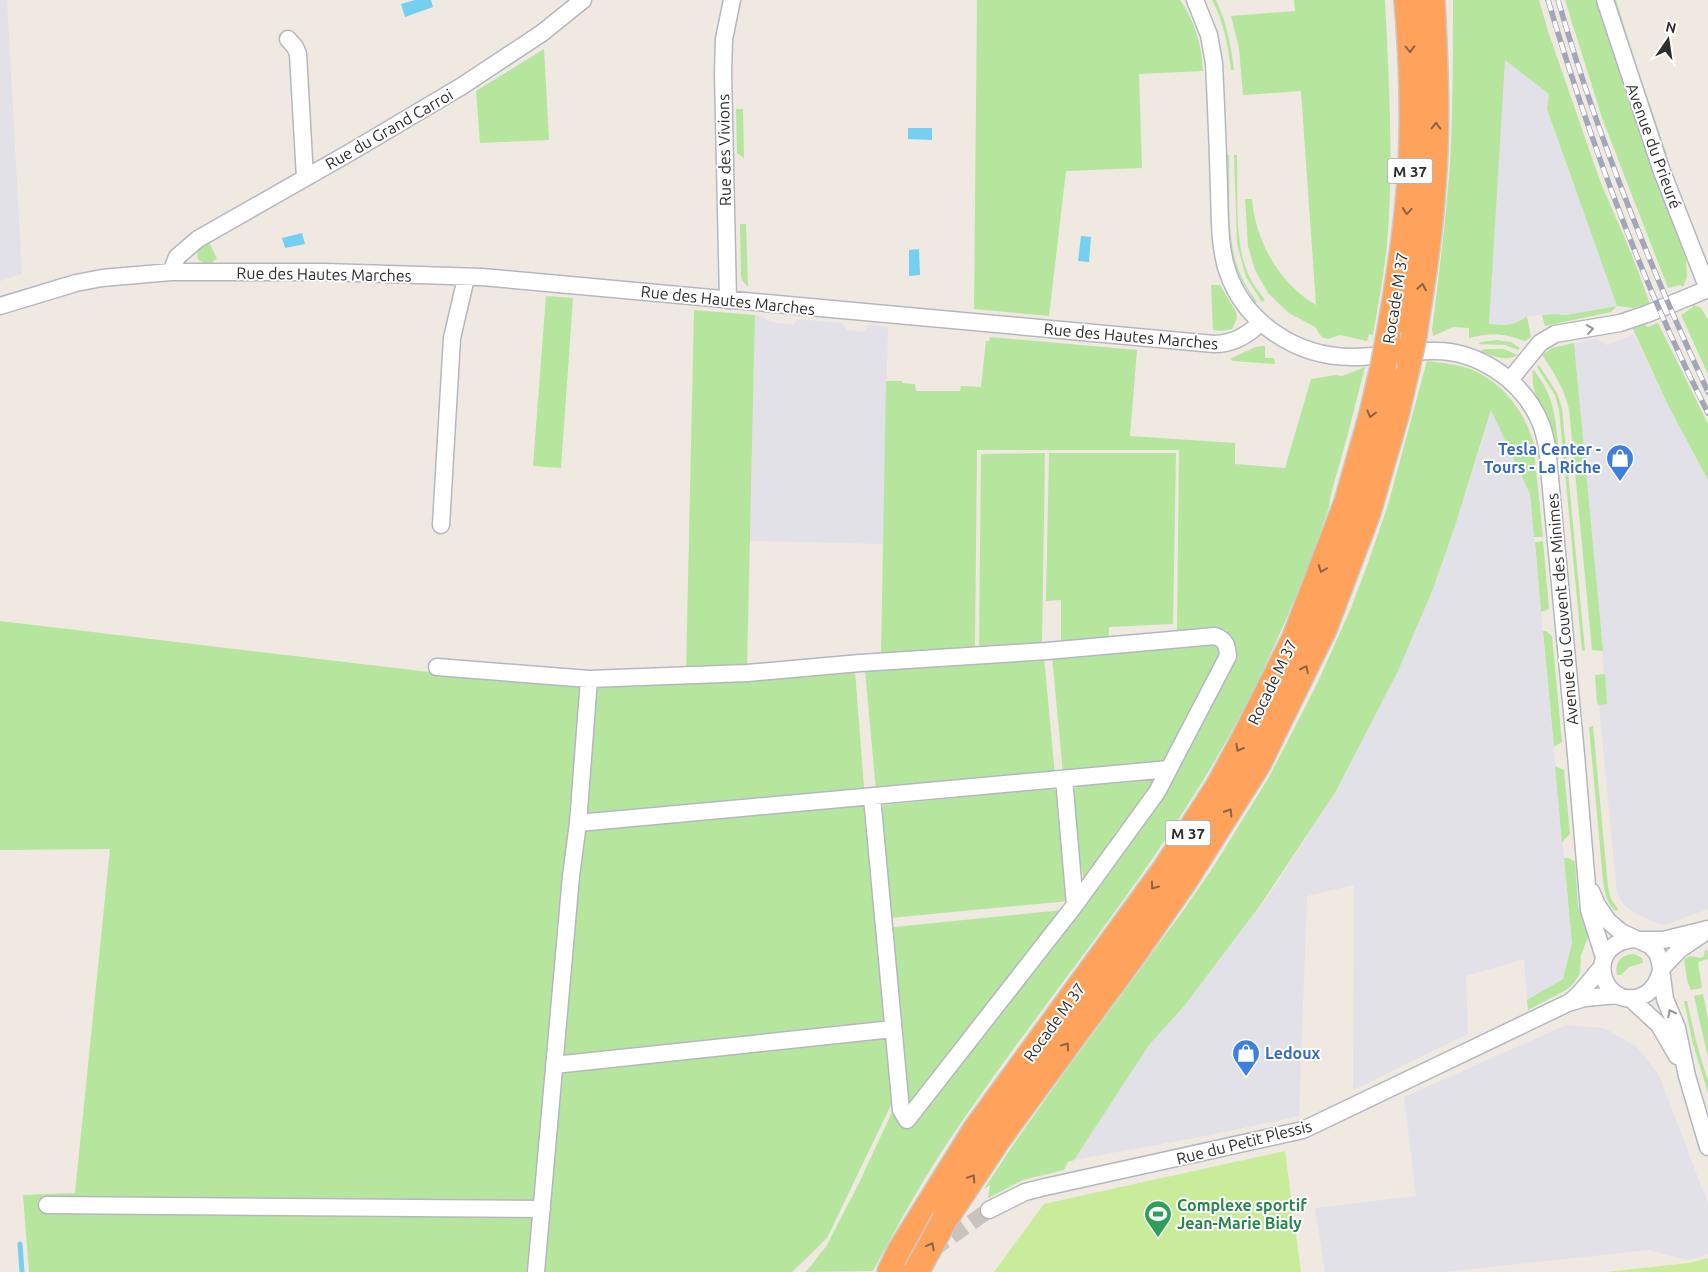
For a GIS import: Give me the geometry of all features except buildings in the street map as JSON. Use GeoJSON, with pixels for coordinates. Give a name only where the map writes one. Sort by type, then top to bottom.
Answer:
{"type":"FeatureCollection","features":[{"type":"Feature","properties":{"kind":"highway","name":"Rocade M 37"},"geometry":{"type":"LineString","coordinates":[[895,1262],[976,1129],[1166,868],[1218,787],[1294,640],[1347,502],[1372,414],[1388,341],[1399,278],[1412,138],[1410,40],[1407,0]]}},
{"type":"Feature","properties":{"kind":"highway","name":"Rocade M 37"},"geometry":{"type":"LineString","coordinates":[[916,1272],[946,1219],[998,1139],[1138,948],[1185,880],[1258,764],[1324,630],[1368,512],[1396,415],[1423,280],[1434,183],[1436,80],[1432,0]]}},
{"type":"Feature","properties":{"kind":"street","name":"Rue du Grand Carroi"},"geometry":{"type":"LineString","coordinates":[[171,272],[177,257],[198,239],[365,144],[504,60],[583,0]]}},
{"type":"Feature","properties":{"kind":"street","name":"Rue des Vivions"},"geometry":{"type":"LineString","coordinates":[[728,300],[723,73],[724,39],[732,0]]}},
{"type":"Feature","properties":{"kind":"street","name":"Avenue du Couvent des Minimes"},"geometry":{"type":"LineString","coordinates":[[1195,0],[1210,35],[1214,63],[1222,249],[1231,282],[1250,313],[1260,323],[1280,337],[1294,344],[1327,355],[1351,357],[1442,351],[1463,355],[1484,363],[1510,380],[1529,402],[1541,423],[1547,446],[1589,910],[1603,962],[1602,974],[1607,984],[1659,1025],[1674,1049],[1687,1076]]}},
{"type":"Feature","properties":{"kind":"street","name":"Avenue du Prieuré"},"geometry":{"type":"LineString","coordinates":[[1605,0],[1661,169],[1708,289]]}},
{"type":"Feature","properties":{"kind":"street"},"geometry":{"type":"LineString","coordinates":[[288,39],[298,54],[305,178]]}},
{"type":"Feature","properties":{"kind":"street"},"geometry":{"type":"LineString","coordinates":[[0,306],[76,283],[102,278],[189,272],[186,257],[189,247]]}},
{"type":"Feature","properties":{"kind":"street","name":"Rue des Hautes Marches"},"geometry":{"type":"LineString","coordinates":[[189,272],[324,272],[513,279],[1214,344],[1226,344],[1241,338],[1260,323]]}},
{"type":"Feature","properties":{"kind":"street"},"geometry":{"type":"LineString","coordinates":[[441,525],[452,338],[466,278]]}},
{"type":"Feature","properties":{"kind":"street"},"geometry":{"type":"LineString","coordinates":[[1510,380],[1543,340],[1555,334],[1620,323],[1708,289]]}},
{"type":"Feature","properties":{"kind":"street"},"geometry":{"type":"LineString","coordinates":[[437,667],[588,679],[747,673],[860,663],[1047,651],[1215,636],[1227,644],[1228,656],[1157,792],[1075,905],[907,1120],[900,1110],[872,796]]}},
{"type":"Feature","properties":{"kind":"street"},"geometry":{"type":"LineString","coordinates":[[536,1272],[571,876],[578,823],[588,679]]}},
{"type":"Feature","properties":{"kind":"street"},"geometry":{"type":"LineString","coordinates":[[578,823],[1169,769]]}},
{"type":"Feature","properties":{"kind":"street"},"geometry":{"type":"LineString","coordinates":[[1064,779],[1075,905]]}},
{"type":"Feature","properties":{"kind":"street","name":"Avenue du Couvent des Minimes"},"geometry":{"type":"LineString","coordinates":[[1587,881],[1597,905],[1608,921],[1621,932],[1634,939],[1643,941],[1657,953],[1665,999],[1678,1028],[1687,1076],[1708,1146]]}},
{"type":"Feature","properties":{"kind":"street"},"geometry":{"type":"LineString","coordinates":[[1603,962],[1612,946],[1618,942],[1634,939],[1663,940],[1708,930]]}},
{"type":"Feature","properties":{"kind":"street"},"geometry":{"type":"LineString","coordinates":[[1624,997],[1638,998],[1652,990],[1658,982],[1661,970],[1680,949],[1708,930]]}},
{"type":"Feature","properties":{"kind":"street","name":"Rue du Petit Plessis"},"geometry":{"type":"LineString","coordinates":[[1568,1003],[1583,991],[1603,962]]}},
{"type":"Feature","properties":{"kind":"street","name":"Rue du Petit Plessis"},"geometry":{"type":"LineString","coordinates":[[989,1210],[1025,1192],[1303,1130],[1568,1003],[1586,998],[1624,997]]}},
{"type":"Feature","properties":{"kind":"street"},"geometry":{"type":"LineString","coordinates":[[554,1065],[893,1029]]}},
{"type":"Feature","properties":{"kind":"street"},"geometry":{"type":"LineString","coordinates":[[48,1205],[542,1210]]}},
{"type":"Feature","properties":{"kind":"shaded area"},"geometry":{"type":"Polygon","coordinates":[[[0,0],[7,0],[22,274],[0,281],[0,0]]]}},
{"type":"Feature","properties":{"kind":"shaded area"},"geometry":{"type":"Polygon","coordinates":[[[1504,59],[1549,94],[1547,109],[1617,306],[1566,315],[1527,316],[1516,324],[1489,324],[1504,59]]]}},
{"type":"Feature","properties":{"kind":"shaded area"},"geometry":{"type":"Polygon","coordinates":[[[755,315],[763,316],[770,322],[794,325],[797,319],[842,323],[847,330],[864,332],[870,325],[888,327],[883,544],[750,541],[755,315]]]}},
{"type":"Feature","properties":{"kind":"shaded area"},"geometry":{"type":"Polygon","coordinates":[[[1634,334],[1668,405],[1708,480],[1708,909],[1665,925],[1634,913],[1624,905],[1617,894],[1599,705],[1607,704],[1574,343],[1596,339],[1607,345],[1634,334]]]}},
{"type":"Feature","properties":{"kind":"shaded area"},"geometry":{"type":"Polygon","coordinates":[[[1491,409],[1530,494],[1572,943],[1563,980],[1527,1000],[1524,959],[1466,976],[1468,1034],[1353,1090],[1354,885],[1307,896],[1299,1116],[1205,1136],[1074,1160],[1149,1045],[1185,1005],[1269,895],[1336,791],[1398,671],[1433,589],[1455,526],[1491,409]]]}},
{"type":"Feature","properties":{"kind":"shaded area"},"geometry":{"type":"Polygon","coordinates":[[[1566,1025],[1604,1028],[1637,1047],[1659,1075],[1708,1204],[1708,1254],[1689,1260],[1648,1250],[1445,1272],[1325,1272],[1315,1208],[1416,1196],[1404,1097],[1566,1025]]]}},
{"type":"Feature","properties":{"kind":"green space"},"geometry":{"type":"Polygon","coordinates":[[[977,0],[1180,0],[1194,25],[1199,43],[1203,71],[1139,74],[1142,168],[1066,171],[1049,316],[974,309],[977,0]]]}},
{"type":"Feature","properties":{"kind":"green space"},"geometry":{"type":"Polygon","coordinates":[[[1212,0],[1216,0],[1226,26],[1234,70],[1231,70],[1225,34],[1212,0]]]}},
{"type":"Feature","properties":{"kind":"green space"},"geometry":{"type":"Polygon","coordinates":[[[1294,0],[1385,0],[1390,122],[1389,214],[1384,267],[1373,335],[1369,334],[1367,341],[1340,335],[1328,339],[1324,338],[1315,327],[1289,313],[1268,293],[1255,270],[1248,246],[1245,199],[1252,199],[1258,230],[1272,260],[1291,286],[1316,305],[1301,91],[1243,95],[1239,48],[1231,16],[1295,11],[1294,0]]]}},
{"type":"Feature","properties":{"kind":"green space"},"geometry":{"type":"Polygon","coordinates":[[[1453,0],[1539,0],[1600,181],[1632,255],[1650,304],[1633,308],[1617,306],[1547,109],[1549,94],[1505,60],[1489,324],[1509,324],[1527,316],[1531,337],[1525,341],[1497,334],[1469,338],[1469,328],[1453,327],[1433,336],[1432,330],[1450,163],[1453,0]]]}},
{"type":"Feature","properties":{"kind":"green space"},"geometry":{"type":"Polygon","coordinates":[[[1565,0],[1597,0],[1627,97],[1686,259],[1687,277],[1683,287],[1680,285],[1668,288],[1602,118],[1565,0]]]}},
{"type":"Feature","properties":{"kind":"green space"},"geometry":{"type":"Polygon","coordinates":[[[1612,0],[1616,0],[1667,155],[1665,156],[1612,0]]]}},
{"type":"Feature","properties":{"kind":"green space"},"geometry":{"type":"Polygon","coordinates":[[[544,49],[549,140],[480,143],[476,91],[544,49]]]}},
{"type":"Feature","properties":{"kind":"green space"},"geometry":{"type":"Polygon","coordinates":[[[736,109],[743,109],[744,158],[737,153],[736,109]]]}},
{"type":"Feature","properties":{"kind":"green space"},"geometry":{"type":"Polygon","coordinates":[[[1227,155],[1229,155],[1230,227],[1234,255],[1242,277],[1257,302],[1255,303],[1238,273],[1231,250],[1228,223],[1227,155]]]}},
{"type":"Feature","properties":{"kind":"green space"},"geometry":{"type":"Polygon","coordinates":[[[1234,155],[1237,155],[1238,216],[1241,247],[1248,274],[1265,300],[1262,302],[1246,277],[1237,244],[1234,155]]]}},
{"type":"Feature","properties":{"kind":"green space"},"geometry":{"type":"Polygon","coordinates":[[[740,224],[746,224],[748,287],[741,276],[740,224]]]}},
{"type":"Feature","properties":{"kind":"green space"},"geometry":{"type":"Polygon","coordinates":[[[209,242],[217,259],[213,263],[203,263],[198,259],[197,252],[201,246],[209,242]]]}},
{"type":"Feature","properties":{"kind":"green space"},"geometry":{"type":"Polygon","coordinates":[[[1211,285],[1220,285],[1236,312],[1237,318],[1232,329],[1222,331],[1213,330],[1211,285]]]}},
{"type":"Feature","properties":{"kind":"green space"},"geometry":{"type":"Polygon","coordinates":[[[546,296],[573,298],[561,468],[533,466],[546,296]]]}},
{"type":"Feature","properties":{"kind":"green space"},"geometry":{"type":"Polygon","coordinates":[[[1692,304],[1701,308],[1708,320],[1708,374],[1681,315],[1693,307],[1692,304]]]}},
{"type":"Feature","properties":{"kind":"green space"},"geometry":{"type":"Polygon","coordinates":[[[1617,306],[1611,312],[1545,326],[1542,315],[1566,315],[1617,306]]]}},
{"type":"Feature","properties":{"kind":"green space"},"geometry":{"type":"Polygon","coordinates":[[[694,310],[755,315],[747,668],[686,671],[694,310]]]}},
{"type":"Feature","properties":{"kind":"green space"},"geometry":{"type":"Polygon","coordinates":[[[1658,323],[1708,424],[1708,480],[1668,405],[1632,327],[1644,324],[1648,327],[1658,323]]]}},
{"type":"Feature","properties":{"kind":"green space"},"geometry":{"type":"Polygon","coordinates":[[[990,337],[1137,350],[1130,436],[1235,443],[1235,464],[1285,468],[1311,379],[1336,375],[1342,376],[1365,367],[1329,507],[1301,584],[1250,696],[1211,768],[1160,848],[1003,1063],[942,1151],[906,1210],[873,1271],[805,1272],[826,1247],[859,1183],[893,1110],[909,1118],[1031,971],[1235,658],[1235,644],[1227,630],[1177,633],[1179,450],[977,450],[975,647],[881,655],[886,381],[902,381],[902,383],[915,384],[916,391],[960,391],[961,386],[981,387],[986,341],[989,341],[990,337]]]}},
{"type":"Feature","properties":{"kind":"green space"},"geometry":{"type":"Polygon","coordinates":[[[1497,340],[1511,342],[1520,348],[1518,350],[1505,345],[1478,344],[1497,340]]]}},
{"type":"Feature","properties":{"kind":"green space"},"geometry":{"type":"Polygon","coordinates":[[[1574,343],[1603,651],[1592,650],[1569,409],[1558,381],[1542,355],[1552,348],[1574,343]]]}},
{"type":"Feature","properties":{"kind":"green space"},"geometry":{"type":"Polygon","coordinates":[[[1265,346],[1265,358],[1274,358],[1275,364],[1233,361],[1230,359],[1255,347],[1265,346]]]}},
{"type":"Feature","properties":{"kind":"green space"},"geometry":{"type":"Polygon","coordinates":[[[1485,349],[1504,349],[1518,355],[1499,358],[1480,351],[1485,349]]]}},
{"type":"Feature","properties":{"kind":"green space"},"geometry":{"type":"Polygon","coordinates":[[[1427,361],[1459,366],[1481,374],[1492,381],[1510,398],[1524,418],[1533,441],[1543,537],[1534,537],[1530,494],[1491,410],[1455,526],[1433,589],[1398,671],[1336,791],[1259,907],[1185,1005],[1149,1045],[1074,1160],[1068,1162],[1064,1170],[1023,1180],[988,1198],[990,1185],[984,1189],[1013,1145],[1212,869],[1269,777],[1317,684],[1351,608],[1388,505],[1427,361]]]}},
{"type":"Feature","properties":{"kind":"green space"},"geometry":{"type":"Polygon","coordinates":[[[1539,365],[1557,393],[1562,408],[1585,650],[1582,651],[1559,410],[1555,395],[1537,367],[1539,365]]]}},
{"type":"Feature","properties":{"kind":"green space"},"geometry":{"type":"Polygon","coordinates":[[[1533,369],[1550,398],[1555,417],[1559,451],[1557,451],[1548,417],[1534,390],[1533,369]]]}},
{"type":"Feature","properties":{"kind":"green space"},"geometry":{"type":"Polygon","coordinates":[[[1045,453],[1042,642],[979,647],[981,454],[1045,453]]]}},
{"type":"Feature","properties":{"kind":"green space"},"geometry":{"type":"Polygon","coordinates":[[[1049,453],[1176,453],[1173,624],[1109,627],[1109,637],[1061,641],[1061,600],[1046,601],[1049,453]]]}},
{"type":"Feature","properties":{"kind":"green space"},"geometry":{"type":"Polygon","coordinates":[[[1543,541],[1549,609],[1541,612],[1535,542],[1543,541]]]}},
{"type":"Feature","properties":{"kind":"green space"},"geometry":{"type":"Polygon","coordinates":[[[0,621],[429,672],[567,683],[855,671],[875,929],[1063,910],[911,1103],[892,1103],[827,1238],[792,1272],[29,1272],[23,1195],[75,1193],[110,849],[0,850],[0,621]]]}},
{"type":"Feature","properties":{"kind":"green space"},"geometry":{"type":"Polygon","coordinates":[[[1543,631],[1552,636],[1562,742],[1554,747],[1543,631]]]}},
{"type":"Feature","properties":{"kind":"green space"},"geometry":{"type":"Polygon","coordinates":[[[1216,646],[1222,650],[1164,764],[1063,774],[1052,656],[1216,646]]]}},
{"type":"Feature","properties":{"kind":"green space"},"geometry":{"type":"Polygon","coordinates":[[[1044,657],[1055,775],[876,791],[865,670],[1044,657]]]}},
{"type":"Feature","properties":{"kind":"green space"},"geometry":{"type":"Polygon","coordinates":[[[1605,674],[1607,704],[1599,705],[1597,703],[1595,675],[1605,674]]]}},
{"type":"Feature","properties":{"kind":"green space"},"geometry":{"type":"Polygon","coordinates":[[[1593,726],[1608,887],[1611,899],[1618,909],[1616,911],[1608,901],[1603,880],[1589,727],[1593,726]]]}},
{"type":"Feature","properties":{"kind":"green space"},"geometry":{"type":"Polygon","coordinates":[[[1555,766],[1564,770],[1570,834],[1562,842],[1555,766]]]}},
{"type":"Feature","properties":{"kind":"green space"},"geometry":{"type":"Polygon","coordinates":[[[1158,778],[1084,881],[1078,855],[1072,792],[1077,786],[1158,778]]]}},
{"type":"Feature","properties":{"kind":"green space"},"geometry":{"type":"Polygon","coordinates":[[[1052,788],[1059,793],[1069,901],[890,918],[881,809],[884,805],[1052,788]]]}},
{"type":"Feature","properties":{"kind":"green space"},"geometry":{"type":"Polygon","coordinates":[[[1564,858],[1569,858],[1575,862],[1578,906],[1588,937],[1581,955],[1580,973],[1574,983],[1566,990],[1528,1010],[1527,1000],[1563,979],[1572,943],[1564,858]]]}},
{"type":"Feature","properties":{"kind":"green space"},"geometry":{"type":"Polygon","coordinates":[[[1705,949],[1708,952],[1708,959],[1698,962],[1702,988],[1691,990],[1687,980],[1684,959],[1690,956],[1701,958],[1704,956],[1705,949]]]}},
{"type":"Feature","properties":{"kind":"green space"},"geometry":{"type":"Polygon","coordinates":[[[1634,954],[1642,958],[1643,963],[1629,967],[1621,975],[1617,975],[1616,970],[1620,960],[1626,955],[1634,954]]]}},
{"type":"Feature","properties":{"kind":"green space"},"geometry":{"type":"Polygon","coordinates":[[[1703,994],[1708,1020],[1708,1058],[1694,996],[1703,994]]]}},
{"type":"Feature","properties":{"kind":"green space"},"geometry":{"type":"Polygon","coordinates":[[[1684,1001],[1687,1001],[1708,1081],[1708,1093],[1693,1044],[1684,1001]]]}},
{"type":"Feature","properties":{"kind":"green space","name":"Complexe sportif Jean-Marie Bialy"},"geometry":{"type":"Polygon","coordinates":[[[1285,1151],[1301,1272],[994,1272],[1044,1204],[1285,1151]]]}},
{"type":"Feature","properties":{"kind":"green space"},"geometry":{"type":"Polygon","coordinates":[[[1708,1258],[1708,1272],[1606,1272],[1688,1263],[1708,1258]]]}},
{"type":"Feature","properties":{"kind":"water"},"geometry":{"type":"Polygon","coordinates":[[[415,0],[431,0],[433,7],[405,17],[401,4],[415,0]]]}},
{"type":"Feature","properties":{"kind":"water"},"geometry":{"type":"Polygon","coordinates":[[[908,128],[932,128],[932,140],[908,139],[908,128]]]}},
{"type":"Feature","properties":{"kind":"water"},"geometry":{"type":"Polygon","coordinates":[[[302,233],[305,244],[285,248],[282,238],[302,233]]]}},
{"type":"Feature","properties":{"kind":"water"},"geometry":{"type":"Polygon","coordinates":[[[1081,236],[1091,237],[1089,262],[1078,261],[1081,236]]]}},
{"type":"Feature","properties":{"kind":"water"},"geometry":{"type":"Polygon","coordinates":[[[919,249],[920,275],[909,276],[909,250],[919,249]]]}},
{"type":"Feature","properties":{"kind":"waterway"},"geometry":{"type":"LineString","coordinates":[[20,1244],[22,1272]]}},
{"type":"Feature","properties":{"kind":"tunnel"},"geometry":{"type":"LineString","coordinates":[[932,1250],[989,1210]]}},
{"type":"Feature","properties":{"kind":"railway"},"geometry":{"type":"LineString","coordinates":[[1548,0],[1581,105],[1619,210],[1661,313],[1708,413]]}},
{"type":"Feature","properties":{"kind":"railway"},"geometry":{"type":"LineString","coordinates":[[1558,0],[1573,50],[1625,199],[1665,296],[1708,392]]}},
{"type":"Feature","properties":{"kind":"place","name":"Tesla Center - Tours - La Riche"},"geometry":{"type":"Point","coordinates":[1620,482]}},
{"type":"Feature","properties":{"kind":"place","name":"Ledoux"},"geometry":{"type":"Point","coordinates":[1246,1077]}},
{"type":"Feature","properties":{"kind":"place","name":"Complexe sportif Jean-Marie Bialy"},"geometry":{"type":"Point","coordinates":[1158,1238]}}]}
